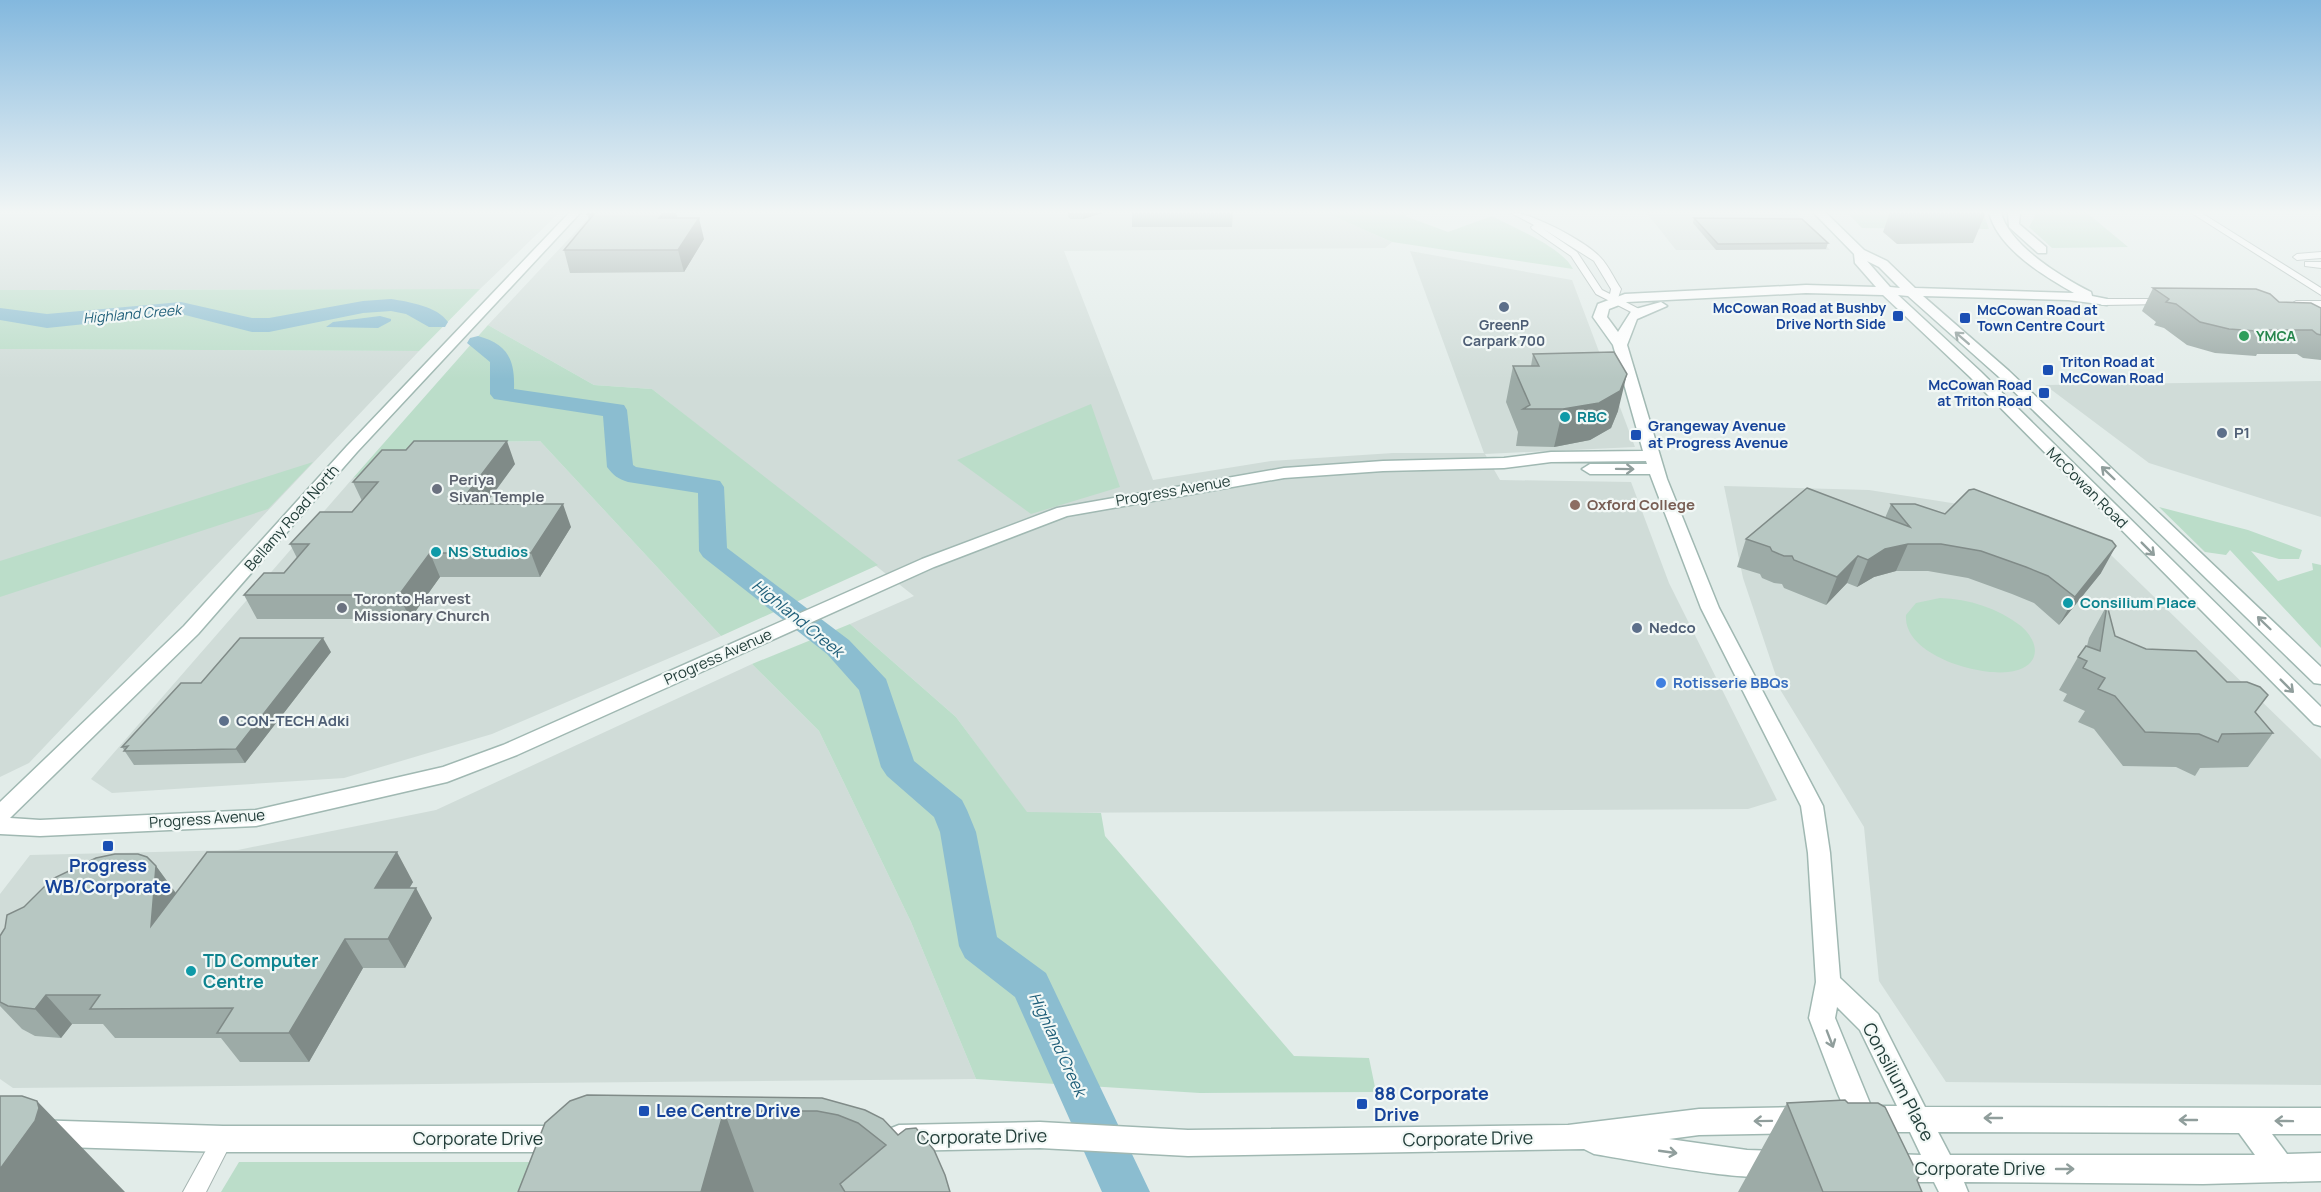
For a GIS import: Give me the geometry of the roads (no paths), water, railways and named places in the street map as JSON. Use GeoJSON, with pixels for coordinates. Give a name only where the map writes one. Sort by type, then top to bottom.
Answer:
{"type":"FeatureCollection","features":[{"type":"Feature","properties":{"kind":"street","name":"Bellamy Road North"},"geometry":{"type":"LineString","coordinates":[[0,815],[191,630],[352,449],[523,268]]}},
{"type":"Feature","properties":{"kind":"street"},"geometry":{"type":"LineString","coordinates":[[1583,268],[1599,292],[1636,311]]}},
{"type":"Feature","properties":{"kind":"street"},"geometry":{"type":"LineString","coordinates":[[1602,268],[1616,289],[1613,301]]}},
{"type":"Feature","properties":{"kind":"street","name":"McCowan Road"},"geometry":{"type":"LineString","coordinates":[[1865,268],[1889,294],[1975,374],[2321,719]]}},
{"type":"Feature","properties":{"kind":"street","name":"McCowan Road"},"geometry":{"type":"LineString","coordinates":[[1887,268],[2027,396],[2321,678]]}},
{"type":"Feature","properties":{"kind":"street"},"geometry":{"type":"LineString","coordinates":[[2046,268],[2078,291],[2102,302]]}},
{"type":"Feature","properties":{"kind":"street"},"geometry":{"type":"LineString","coordinates":[[2066,268],[2096,292],[2102,302]]}},
{"type":"Feature","properties":{"kind":"street"},"geometry":{"type":"LineString","coordinates":[[2282,268],[2321,292]]}},
{"type":"Feature","properties":{"kind":"street"},"geometry":{"type":"LineString","coordinates":[[1886,1176],[1822,1018],[1828,982],[1819,853],[1812,806],[1710,608],[1655,463],[1620,345],[1600,317],[1603,307],[1613,301],[1790,294],[1916,295],[2078,305],[2102,302],[2176,302]]}},
{"type":"Feature","properties":{"kind":"street"},"geometry":{"type":"LineString","coordinates":[[1620,345],[1630,316],[1636,311],[1692,299]]}},
{"type":"Feature","properties":{"kind":"street"},"geometry":{"type":"LineString","coordinates":[[2280,303],[2321,304]]}},
{"type":"Feature","properties":{"kind":"street","name":"Progress Avenue"},"geometry":{"type":"LineString","coordinates":[[0,826],[40,828],[256,818],[447,774],[510,750],[928,564],[1063,512],[1284,473],[1383,466],[1504,463],[1567,468],[1655,463]]}},
{"type":"Feature","properties":{"kind":"street","name":"Consilium Place"},"geometry":{"type":"LineString","coordinates":[[1828,982],[1869,1022],[1949,1180]]}},
{"type":"Feature","properties":{"kind":"street","name":"Corporate Drive"},"geometry":{"type":"LineString","coordinates":[[874,1138],[1040,1135],[1177,1143],[1568,1138],[1699,1122],[1916,1118],[2321,1121]]}},
{"type":"Feature","properties":{"kind":"street"},"geometry":{"type":"LineString","coordinates":[[2246,1120],[2281,1168]]}},
{"type":"Feature","properties":{"kind":"street","name":"Corporate Drive"},"geometry":{"type":"LineString","coordinates":[[0,1132],[223,1139],[583,1143]]}},
{"type":"Feature","properties":{"kind":"street","name":"Corporate Drive"},"geometry":{"type":"LineString","coordinates":[[1568,1138],[1747,1163],[1807,1165]]}},
{"type":"Feature","properties":{"kind":"street"},"geometry":{"type":"LineString","coordinates":[[194,1192],[223,1139]]}},
{"type":"Feature","properties":{"kind":"street","name":"Corporate Drive"},"geometry":{"type":"LineString","coordinates":[[1886,1176],[1949,1180],[2321,1167]]}},
{"type":"Feature","properties":{"kind":"water"},"geometry":{"type":"Polygon","coordinates":[[[380,316],[391,319],[391,321],[378,328],[326,327],[333,322],[380,316]]]}},
{"type":"Feature","properties":{"kind":"waterway","name":"Highland Creek"},"geometry":{"type":"LineString","coordinates":[[0,314],[47,321],[181,308],[252,325],[269,325],[363,307],[391,305],[412,309],[437,322]]}},
{"type":"Feature","properties":{"kind":"waterway","name":"Highland Creek"},"geometry":{"type":"LineString","coordinates":[[478,343],[495,353],[502,362],[502,394],[615,410],[620,467],[628,474],[711,487],[713,551],[838,647],[874,687],[899,767],[949,810],[958,832],[979,946],[1031,985],[1126,1192]]}},
{"type":"Feature","properties":{"kind":"place","name":"GreenP Carpark 700"},"geometry":{"type":"Point","coordinates":[1504,307]}},
{"type":"Feature","properties":{"kind":"place","name":"McCowan Road at Bushby Drive North Side"},"geometry":{"type":"Point","coordinates":[1898,316]}},
{"type":"Feature","properties":{"kind":"place","name":"McCowan Road at Town Centre Court"},"geometry":{"type":"Point","coordinates":[1965,318]}},
{"type":"Feature","properties":{"kind":"place","name":"YMCA"},"geometry":{"type":"Point","coordinates":[2244,336]}},
{"type":"Feature","properties":{"kind":"place","name":"Triton Road at McCowan Road"},"geometry":{"type":"Point","coordinates":[2048,370]}},
{"type":"Feature","properties":{"kind":"place","name":"McCowan Road at Triton Road"},"geometry":{"type":"Point","coordinates":[2044,393]}},
{"type":"Feature","properties":{"kind":"place","name":"RBC"},"geometry":{"type":"Point","coordinates":[1565,417]}},
{"type":"Feature","properties":{"kind":"place","name":"P1"},"geometry":{"type":"Point","coordinates":[2222,433]}},
{"type":"Feature","properties":{"kind":"place","name":"Grangeway Avenue at Progress Avenue"},"geometry":{"type":"Point","coordinates":[1636,435]}},
{"type":"Feature","properties":{"kind":"place","name":"Periya Sivan Temple"},"geometry":{"type":"Point","coordinates":[437,489]}},
{"type":"Feature","properties":{"kind":"place","name":"Oxford College"},"geometry":{"type":"Point","coordinates":[1575,505]}},
{"type":"Feature","properties":{"kind":"place","name":"NS Studios"},"geometry":{"type":"Point","coordinates":[436,552]}},
{"type":"Feature","properties":{"kind":"place","name":"Consilium Place"},"geometry":{"type":"Point","coordinates":[2068,603]}},
{"type":"Feature","properties":{"kind":"place","name":"Toronto Harvest Missionary Church"},"geometry":{"type":"Point","coordinates":[342,608]}},
{"type":"Feature","properties":{"kind":"place","name":"Nedco"},"geometry":{"type":"Point","coordinates":[1637,628]}},
{"type":"Feature","properties":{"kind":"place","name":"Rotisserie BBQs"},"geometry":{"type":"Point","coordinates":[1661,683]}},
{"type":"Feature","properties":{"kind":"place","name":"CON-TECH Adki"},"geometry":{"type":"Point","coordinates":[224,721]}},
{"type":"Feature","properties":{"kind":"place","name":"Progress WB/Corporate"},"geometry":{"type":"Point","coordinates":[108,846]}},
{"type":"Feature","properties":{"kind":"place","name":"TD Computer Centre"},"geometry":{"type":"Point","coordinates":[191,971]}},
{"type":"Feature","properties":{"kind":"place","name":"88 Corporate Drive"},"geometry":{"type":"Point","coordinates":[1362,1104]}},
{"type":"Feature","properties":{"kind":"place","name":"Lee Centre Drive"},"geometry":{"type":"Point","coordinates":[644,1111]}}]}
